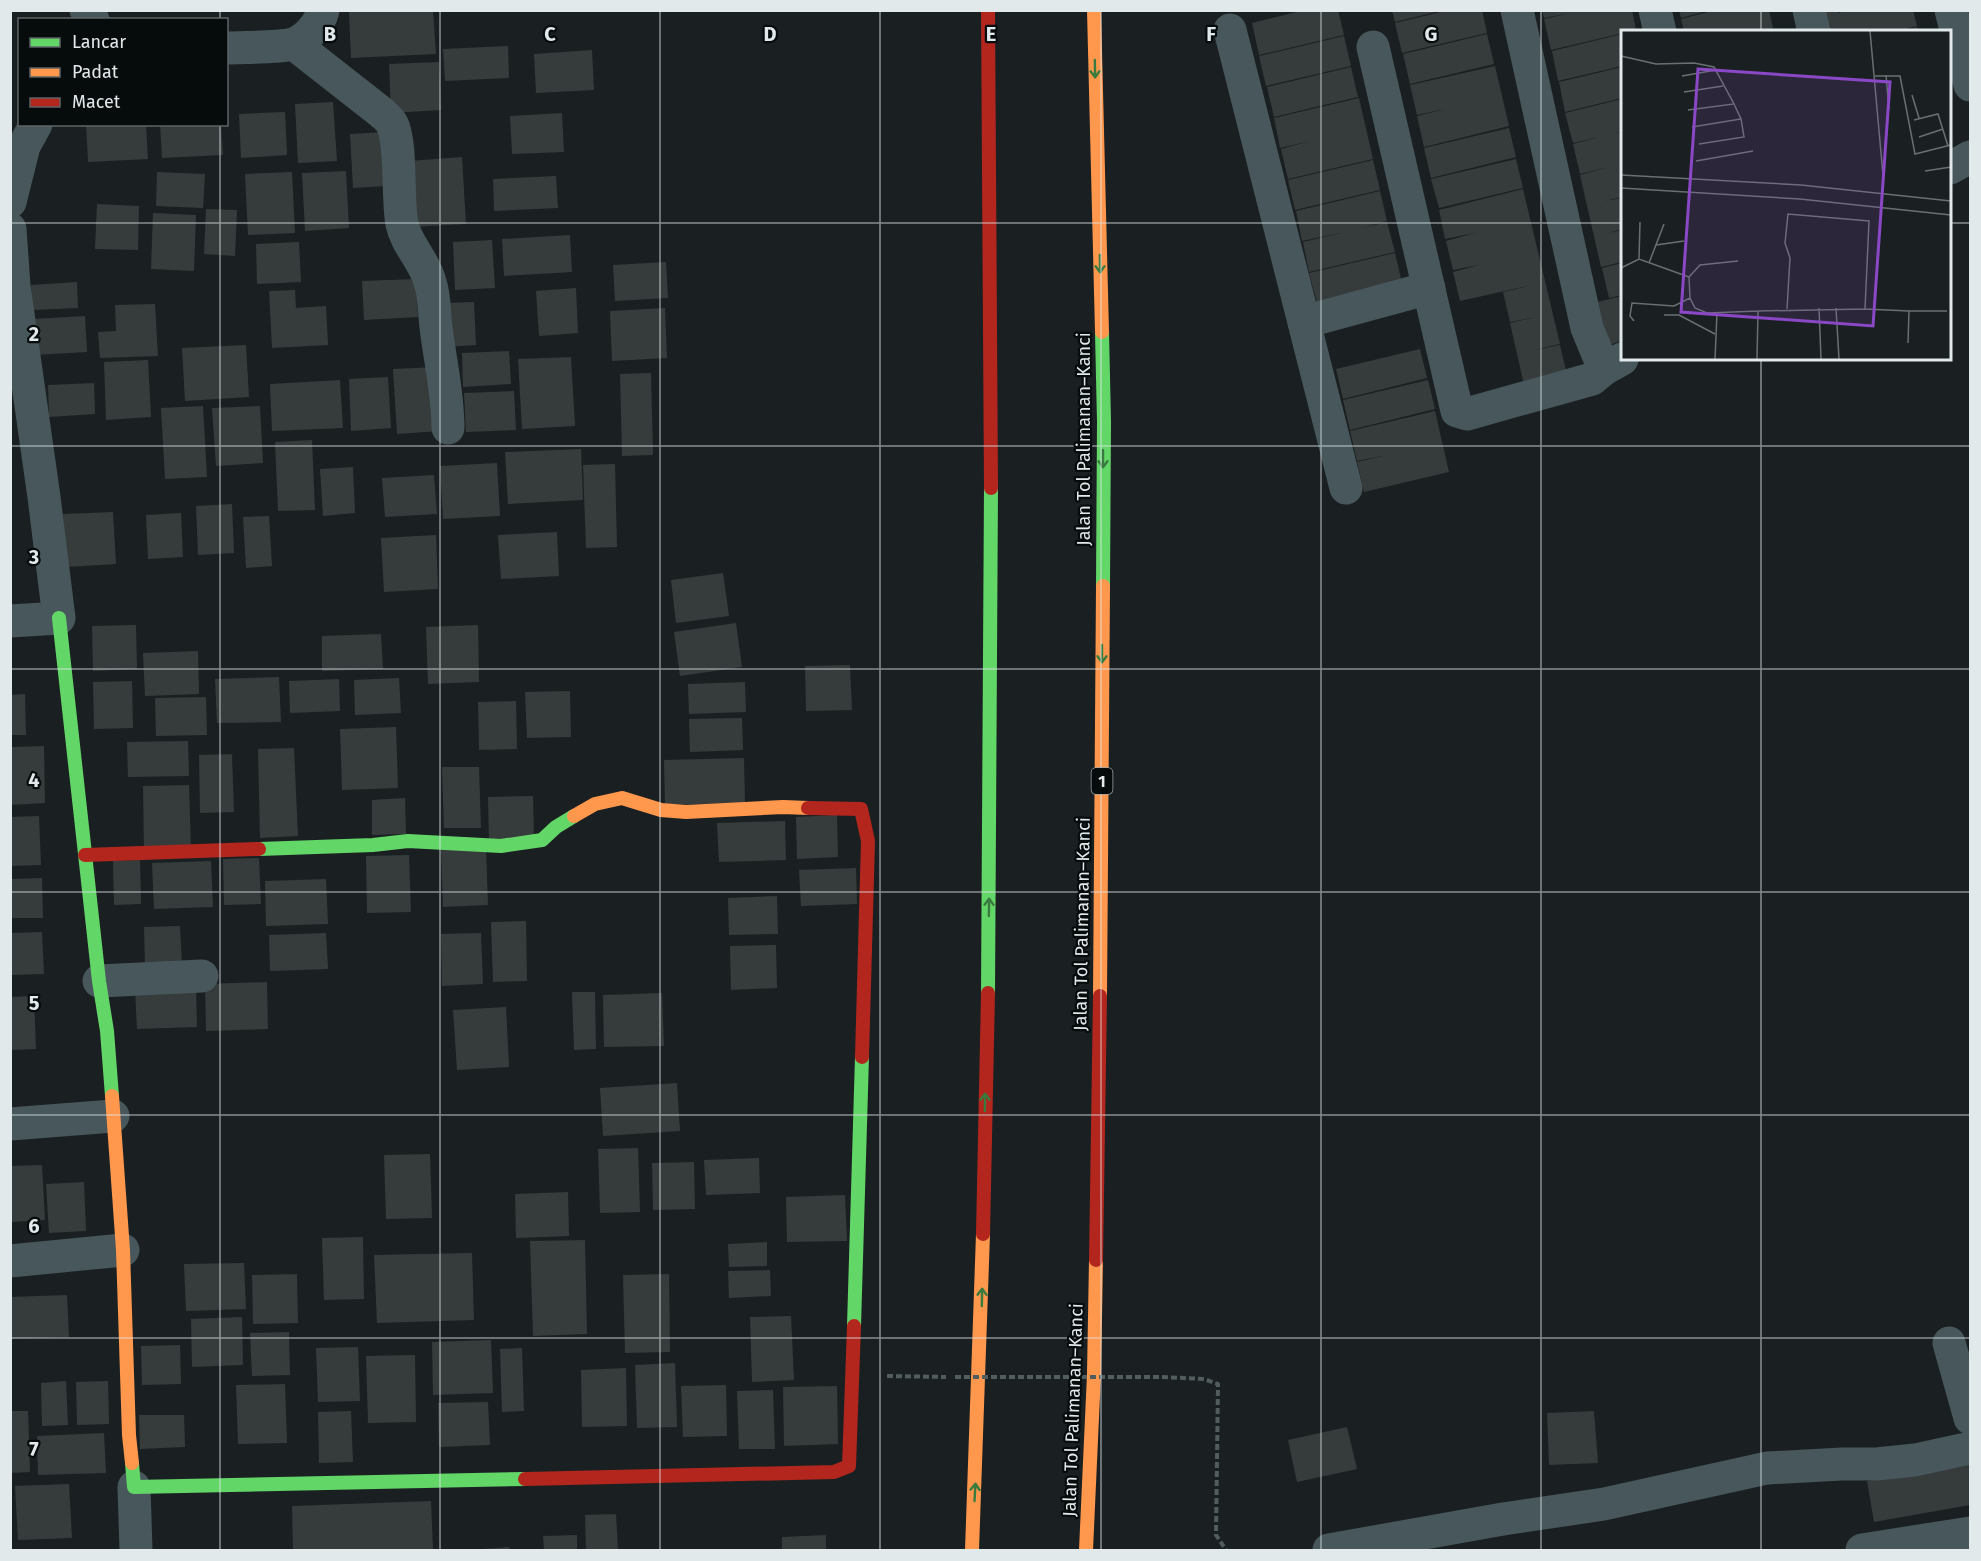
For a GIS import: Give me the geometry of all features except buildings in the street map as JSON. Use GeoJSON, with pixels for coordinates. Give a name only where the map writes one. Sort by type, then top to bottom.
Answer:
{"type":"FeatureCollection","features":[{"type":"Feature","properties":{"kind":"main road"},"geometry":{"type":"LineString","coordinates":[[972,1551],[980,1372],[990,896],[993,451],[988,10]]}},
{"type":"Feature","properties":{"kind":"main road","name":"Jalan Tol Palimanan–Kanci"},"geometry":{"type":"LineString","coordinates":[[1086,1551],[1094,1374],[1104,458],[1094,10]]}},
{"type":"Feature","properties":{"kind":"main road"},"geometry":{"type":"LineString","coordinates":[[58,618],[84,855],[107,1031],[123,1250],[129,1435],[134,1487],[834,1472],[849,1466],[854,1362],[867,842],[861,809],[783,807],[686,812],[661,810],[622,798],[595,804],[556,827],[542,840],[501,846],[408,841],[373,845],[84,855]]}},
{"type":"Feature","properties":{"kind":"street"},"geometry":{"type":"LineString","coordinates":[[228,48],[294,44],[311,32],[322,17],[323,10]]}},
{"type":"Feature","properties":{"kind":"street"},"geometry":{"type":"LineString","coordinates":[[1373,47],[1457,411],[1467,414],[1592,379],[1613,364],[1587,327],[1517,10]]}},
{"type":"Feature","properties":{"kind":"street"},"geometry":{"type":"LineString","coordinates":[[1655,10],[1660,30]]}},
{"type":"Feature","properties":{"kind":"street"},"geometry":{"type":"LineString","coordinates":[[1809,10],[1814,30]]}},
{"type":"Feature","properties":{"kind":"street"},"geometry":{"type":"LineString","coordinates":[[1951,10],[1971,85]]}},
{"type":"Feature","properties":{"kind":"street"},"geometry":{"type":"LineString","coordinates":[[1230,30],[1346,488]]}},
{"type":"Feature","properties":{"kind":"street"},"geometry":{"type":"LineString","coordinates":[[294,44],[392,123],[396,144],[398,197],[405,236],[420,258],[431,285],[448,400],[448,428]]}},
{"type":"Feature","properties":{"kind":"street"},"geometry":{"type":"LineString","coordinates":[[10,202],[24,146],[35,126]]}},
{"type":"Feature","properties":{"kind":"street"},"geometry":{"type":"LineString","coordinates":[[1951,167],[1971,156]]}},
{"type":"Feature","properties":{"kind":"street"},"geometry":{"type":"LineString","coordinates":[[10,229],[12,285],[44,497],[58,618],[10,621]]}},
{"type":"Feature","properties":{"kind":"street"},"geometry":{"type":"LineString","coordinates":[[1304,322],[1429,288]]}},
{"type":"Feature","properties":{"kind":"street"},"geometry":{"type":"LineString","coordinates":[[99,981],[202,976]]}},
{"type":"Feature","properties":{"kind":"street"},"geometry":{"type":"LineString","coordinates":[[10,1124],[113,1116]]}},
{"type":"Feature","properties":{"kind":"street"},"geometry":{"type":"LineString","coordinates":[[10,1261],[123,1250]]}},
{"type":"Feature","properties":{"kind":"street"},"geometry":{"type":"LineString","coordinates":[[1949,1343],[1971,1418]]}},
{"type":"Feature","properties":{"kind":"street"},"geometry":{"type":"LineString","coordinates":[[1329,1551],[1503,1519],[1604,1504],[1767,1468],[1877,1464],[1915,1460],[1971,1448]]}},
{"type":"Feature","properties":{"kind":"street"},"geometry":{"type":"LineString","coordinates":[[134,1487],[136,1551]]}},
{"type":"Feature","properties":{"kind":"street"},"geometry":{"type":"LineString","coordinates":[[1862,1551],[1971,1533]]}},
{"type":"Feature","properties":{"kind":"path"},"geometry":{"type":"LineString","coordinates":[[956,1377],[1162,1377],[1204,1379],[1218,1384],[1216,1535],[1226,1551]]}},
{"type":"Feature","properties":{"kind":"traffic: fast"},"geometry":{"type":"LineString","coordinates":[[1102,332],[1103,586]]}},
{"type":"Feature","properties":{"kind":"traffic: fast"},"geometry":{"type":"LineString","coordinates":[[988,993],[991,488]]}},
{"type":"Feature","properties":{"kind":"traffic: fast"},"geometry":{"type":"LineString","coordinates":[[59,618],[99,981],[107,1031],[112,1096]]}},
{"type":"Feature","properties":{"kind":"traffic: fast"},"geometry":{"type":"LineString","coordinates":[[259,849],[373,845],[408,841],[501,846],[542,840],[556,827],[574,816]]}},
{"type":"Feature","properties":{"kind":"traffic: fast"},"geometry":{"type":"LineString","coordinates":[[854,1326],[862,1057]]}},
{"type":"Feature","properties":{"kind":"traffic: fast"},"geometry":{"type":"LineString","coordinates":[[132,1463],[134,1487],[525,1479]]}},
{"type":"Feature","properties":{"kind":"traffic: slow"},"geometry":{"type":"LineString","coordinates":[[1094,10],[1102,332]]}},
{"type":"Feature","properties":{"kind":"traffic: slow"},"geometry":{"type":"LineString","coordinates":[[1100,996],[1103,586]]}},
{"type":"Feature","properties":{"kind":"traffic: slow"},"geometry":{"type":"LineString","coordinates":[[574,816],[595,804],[622,798],[661,810],[686,812],[783,807],[808,808]]}},
{"type":"Feature","properties":{"kind":"traffic: slow"},"geometry":{"type":"LineString","coordinates":[[112,1096],[123,1250],[129,1435],[132,1463]]}},
{"type":"Feature","properties":{"kind":"traffic: slow"},"geometry":{"type":"LineString","coordinates":[[972,1550],[983,1234]]}},
{"type":"Feature","properties":{"kind":"traffic: slow"},"geometry":{"type":"LineString","coordinates":[[1086,1550],[1094,1374],[1096,1260]]}},
{"type":"Feature","properties":{"kind":"traffic: jam"},"geometry":{"type":"LineString","coordinates":[[988,10],[991,488]]}},
{"type":"Feature","properties":{"kind":"traffic: jam"},"geometry":{"type":"LineString","coordinates":[[808,808],[861,809],[868,841],[862,1057]]}},
{"type":"Feature","properties":{"kind":"traffic: jam"},"geometry":{"type":"LineString","coordinates":[[85,855],[259,849]]}},
{"type":"Feature","properties":{"kind":"traffic: jam"},"geometry":{"type":"LineString","coordinates":[[983,1234],[988,993]]}},
{"type":"Feature","properties":{"kind":"traffic: jam"},"geometry":{"type":"LineString","coordinates":[[1096,1260],[1100,996]]}},
{"type":"Feature","properties":{"kind":"traffic: jam"},"geometry":{"type":"LineString","coordinates":[[525,1479],[834,1472],[849,1466],[854,1326]]}}]}
